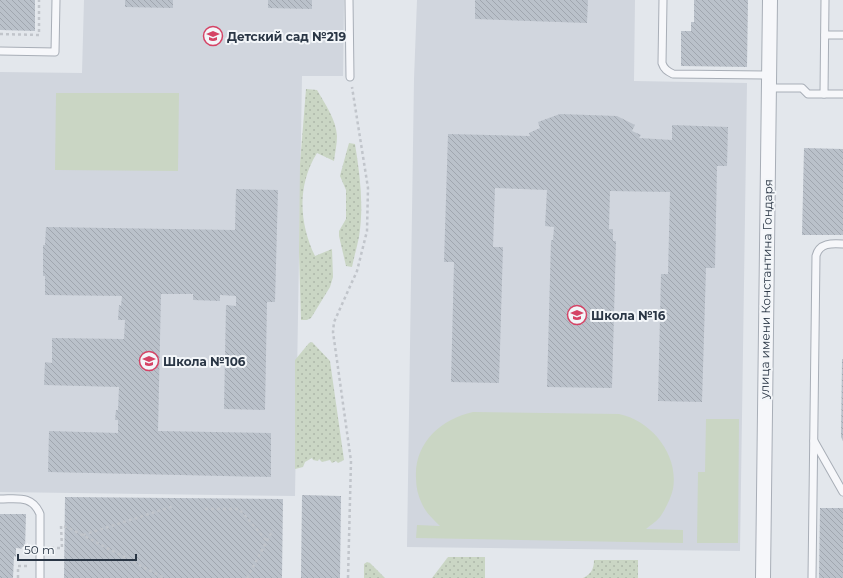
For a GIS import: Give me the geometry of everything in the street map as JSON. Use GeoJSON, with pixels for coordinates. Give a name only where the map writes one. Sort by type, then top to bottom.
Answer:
{"type":"FeatureCollection","features":[{"type":"Feature","properties":{"kind":"street","name":"улица имени Константина Гондаря"},"geometry":{"type":"LineString","coordinates":[[763,578],[770,0]]}},
{"type":"Feature","properties":{"kind":"lane"},"geometry":{"type":"LineString","coordinates":[[0,51],[55,52],[56,0]]}},
{"type":"Feature","properties":{"kind":"lane"},"geometry":{"type":"LineString","coordinates":[[349,0],[350,77]]}},
{"type":"Feature","properties":{"kind":"lane"},"geometry":{"type":"LineString","coordinates":[[663,0],[662,63],[667,72],[673,74],[769,81],[802,88],[808,94],[843,94]]}},
{"type":"Feature","properties":{"kind":"lane"},"geometry":{"type":"LineString","coordinates":[[824,94],[825,0]]}},
{"type":"Feature","properties":{"kind":"lane"},"geometry":{"type":"LineString","coordinates":[[825,35],[843,35]]}},
{"type":"Feature","properties":{"kind":"lane"},"geometry":{"type":"LineString","coordinates":[[812,578],[816,256],[817,251],[822,246],[830,244],[843,244]]}},
{"type":"Feature","properties":{"kind":"lane"},"geometry":{"type":"LineString","coordinates":[[814,440],[843,492]]}},
{"type":"Feature","properties":{"kind":"lane"},"geometry":{"type":"LineString","coordinates":[[0,499],[25,499],[32,501],[37,508],[40,514],[40,578]]}},
{"type":"Feature","properties":{"kind":"path"},"geometry":{"type":"LineString","coordinates":[[0,34],[39,35],[39,0]]}},
{"type":"Feature","properties":{"kind":"path"},"geometry":{"type":"LineString","coordinates":[[348,578],[351,461],[333,332],[334,322],[357,271],[367,231],[368,188],[350,77]]}},
{"type":"Feature","properties":{"kind":"path"},"geometry":{"type":"LineString","coordinates":[[82,535],[174,506]]}},
{"type":"Feature","properties":{"kind":"path"},"geometry":{"type":"LineString","coordinates":[[205,509],[239,509],[267,541]]}},
{"type":"Feature","properties":{"kind":"path"},"geometry":{"type":"LineString","coordinates":[[62,548],[61,526],[67,527],[164,578]]}},
{"type":"Feature","properties":{"kind":"path"},"geometry":{"type":"LineString","coordinates":[[247,578],[273,530]]}},
{"type":"Feature","properties":{"kind":"path"},"geometry":{"type":"LineString","coordinates":[[18,578],[18,566],[30,566],[30,560]]}},
{"type":"Feature","properties":{"kind":"shaded area","name":"Школа №106"},"geometry":{"type":"Polygon","coordinates":[[[84,0],[344,0],[343,76],[302,76],[295,496],[0,492],[0,72],[82,73],[84,0]]]}},
{"type":"Feature","properties":{"kind":"shaded area","name":"Школа №16"},"geometry":{"type":"Polygon","coordinates":[[[417,0],[635,0],[634,81],[747,83],[740,551],[407,547],[414,79],[417,0]]]}},
{"type":"Feature","properties":{"kind":"green space"},"geometry":{"type":"Polygon","coordinates":[[[306,89],[317,90],[327,106],[335,124],[337,136],[334,161],[317,153],[306,178],[302,204],[306,230],[315,256],[332,249],[333,277],[330,287],[311,318],[301,320],[299,252],[300,164],[306,89]]]}},
{"type":"Feature","properties":{"kind":"green space"},"geometry":{"type":"Polygon","coordinates":[[[56,93],[179,93],[178,171],[55,170],[56,93]]]}},
{"type":"Feature","properties":{"kind":"green space"},"geometry":{"type":"Polygon","coordinates":[[[349,143],[355,144],[360,179],[361,202],[359,237],[352,267],[346,266],[339,236],[339,231],[346,219],[346,190],[340,176],[349,143]]]}},
{"type":"Feature","properties":{"kind":"green space"},"geometry":{"type":"Polygon","coordinates":[[[312,342],[330,361],[344,460],[338,463],[336,461],[332,463],[330,460],[322,462],[319,459],[318,461],[313,460],[312,458],[305,462],[303,467],[295,469],[295,360],[309,343],[312,342]]]}},
{"type":"Feature","properties":{"kind":"green space"},"geometry":{"type":"Polygon","coordinates":[[[473,412],[619,414],[642,424],[661,441],[672,464],[674,476],[673,489],[666,507],[658,519],[646,529],[683,530],[683,543],[416,538],[417,525],[440,526],[430,516],[418,495],[416,478],[420,454],[432,434],[440,427],[461,415],[473,412]]]}},
{"type":"Feature","properties":{"kind":"green space"},"geometry":{"type":"Polygon","coordinates":[[[706,419],[739,419],[738,543],[697,543],[698,472],[705,472],[706,419]]]}},
{"type":"Feature","properties":{"kind":"green space"},"geometry":{"type":"Polygon","coordinates":[[[448,557],[485,557],[485,578],[432,578],[448,557]]]}},
{"type":"Feature","properties":{"kind":"green space"},"geometry":{"type":"Polygon","coordinates":[[[594,560],[638,560],[638,578],[583,578],[592,571],[594,560]]]}},
{"type":"Feature","properties":{"kind":"green space"},"geometry":{"type":"Polygon","coordinates":[[[367,562],[370,563],[385,578],[364,578],[364,564],[367,562]]]}},
{"type":"Feature","properties":{"kind":"building"},"geometry":{"type":"Polygon","coordinates":[[[0,0],[35,0],[35,31],[0,30],[0,0]]]}},
{"type":"Feature","properties":{"kind":"building"},"geometry":{"type":"Polygon","coordinates":[[[125,0],[173,0],[173,8],[125,7],[125,0]]]}},
{"type":"Feature","properties":{"kind":"building"},"geometry":{"type":"Polygon","coordinates":[[[268,0],[312,0],[312,9],[268,8],[268,0]]]}},
{"type":"Feature","properties":{"kind":"building"},"geometry":{"type":"Polygon","coordinates":[[[475,0],[588,0],[587,23],[475,19],[475,0]]]}},
{"type":"Feature","properties":{"kind":"building"},"geometry":{"type":"Polygon","coordinates":[[[694,0],[748,0],[747,67],[681,66],[681,31],[691,31],[691,22],[694,22],[694,0]]]}},
{"type":"Feature","properties":{"kind":"building"},"geometry":{"type":"Polygon","coordinates":[[[560,114],[617,116],[635,125],[632,131],[641,135],[639,138],[672,140],[672,125],[728,127],[727,166],[717,166],[715,268],[706,268],[702,402],[658,401],[661,274],[668,274],[670,192],[610,191],[609,229],[613,229],[613,241],[616,241],[612,388],[547,387],[551,240],[553,240],[554,227],[545,226],[547,190],[495,188],[493,247],[503,247],[499,383],[451,382],[454,262],[444,262],[448,134],[530,136],[529,133],[540,128],[538,122],[560,114]]]}},
{"type":"Feature","properties":{"kind":"building"},"geometry":{"type":"Polygon","coordinates":[[[804,148],[843,149],[843,235],[802,235],[804,148]]]}},
{"type":"Feature","properties":{"kind":"building"},"geometry":{"type":"Polygon","coordinates":[[[236,189],[278,190],[275,302],[267,302],[265,410],[224,409],[226,305],[236,306],[236,296],[220,295],[220,301],[193,300],[193,294],[161,294],[158,431],[271,433],[271,477],[48,472],[49,431],[118,433],[118,420],[115,420],[116,410],[118,410],[119,387],[44,385],[45,362],[52,363],[52,338],[124,339],[125,320],[118,320],[119,305],[121,306],[122,296],[45,295],[45,276],[43,276],[43,245],[45,245],[46,227],[235,230],[236,189]]]}},
{"type":"Feature","properties":{"kind":"building"},"geometry":{"type":"Polygon","coordinates":[[[843,359],[843,441],[841,437],[843,359]]]}},
{"type":"Feature","properties":{"kind":"building"},"geometry":{"type":"Polygon","coordinates":[[[302,495],[341,496],[340,578],[301,578],[302,495]]]}},
{"type":"Feature","properties":{"kind":"building"},"geometry":{"type":"Polygon","coordinates":[[[65,497],[283,499],[282,578],[64,578],[65,497]]]}},
{"type":"Feature","properties":{"kind":"building"},"geometry":{"type":"Polygon","coordinates":[[[820,508],[843,508],[843,578],[819,578],[820,508]]]}},
{"type":"Feature","properties":{"kind":"building"},"geometry":{"type":"Polygon","coordinates":[[[0,514],[26,514],[25,549],[16,548],[13,578],[0,578],[0,514]]]}},
{"type":"Feature","properties":{"kind":"place","name":"Детский сад №219"},"geometry":{"type":"Point","coordinates":[213,36]}},
{"type":"Feature","properties":{"kind":"place","name":"Школа №16"},"geometry":{"type":"Point","coordinates":[577,315]}},
{"type":"Feature","properties":{"kind":"place","name":"Школа №106"},"geometry":{"type":"Point","coordinates":[149,361]}}]}
